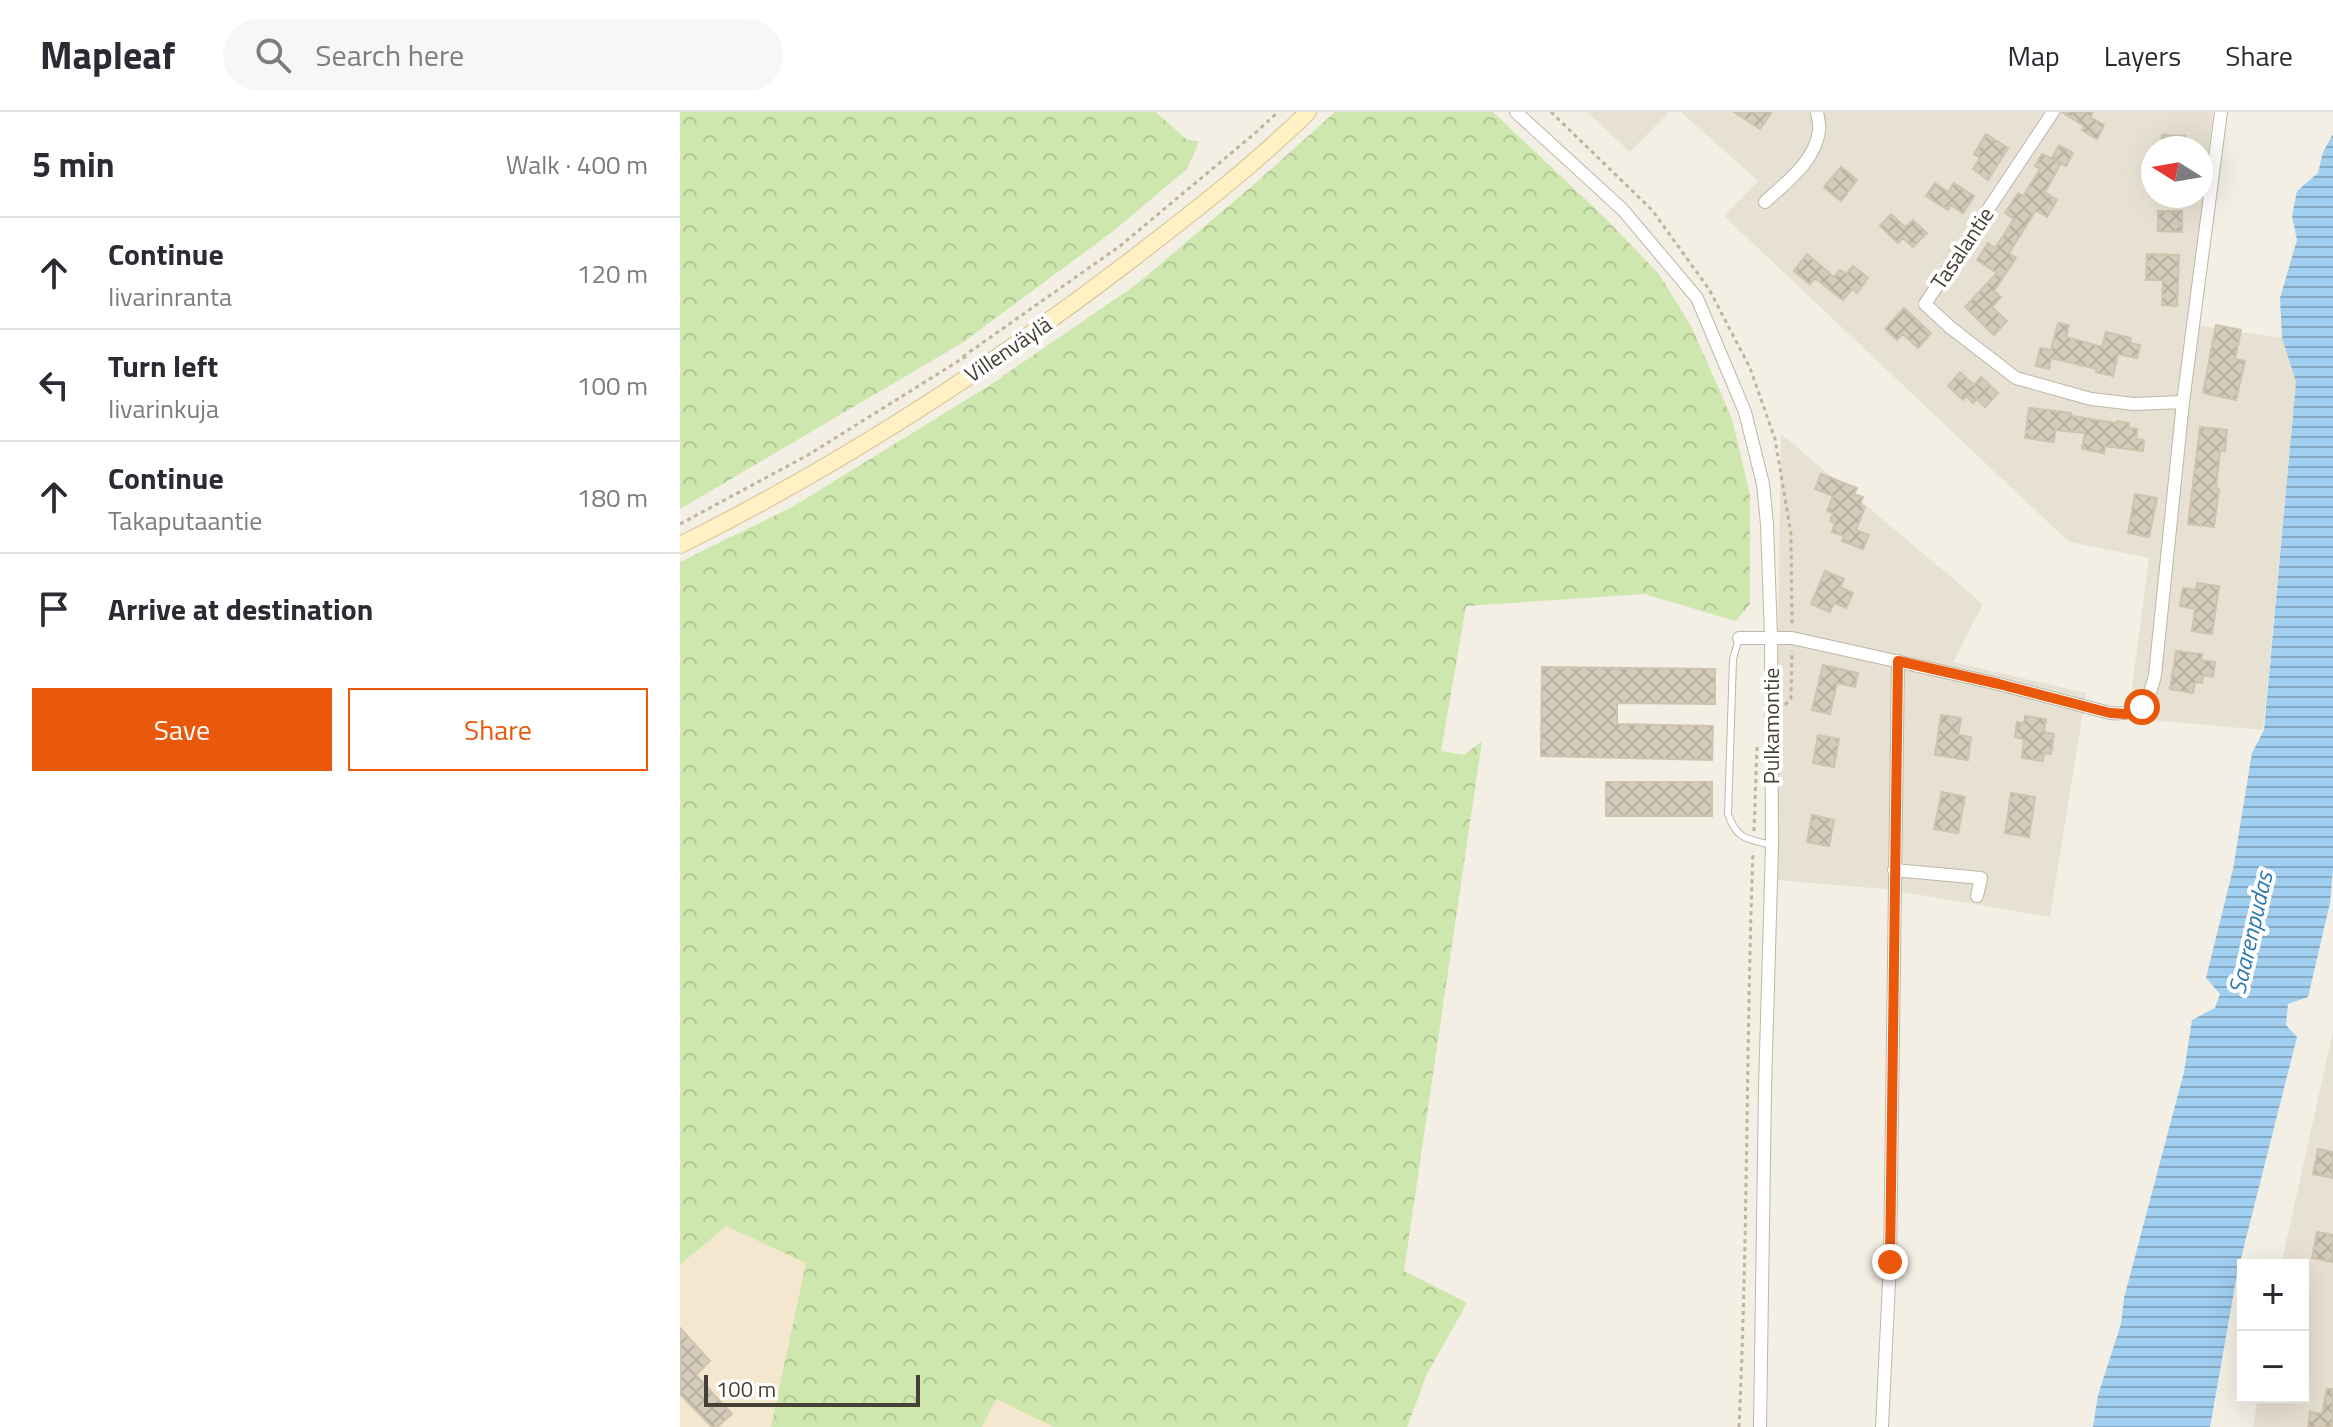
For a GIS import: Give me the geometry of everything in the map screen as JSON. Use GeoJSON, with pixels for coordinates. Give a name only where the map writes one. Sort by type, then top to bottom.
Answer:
{"type":"FeatureCollection","features":[{"type":"Feature","properties":{"kind":"street","name":"Villenväylä"},"geometry":{"type":"LineString","coordinates":[[680,545],[730,520],[854,448],[1045,325],[1219,192],[1308,112]]}},
{"type":"Feature","properties":{"kind":"street","name":"Pulkamontie"},"geometry":{"type":"LineString","coordinates":[[1516,112],[1623,210],[1697,298],[1745,412],[1763,484],[1771,637],[1772,845],[1760,1427]]}},
{"type":"Feature","properties":{"kind":"street"},"geometry":{"type":"LineString","coordinates":[[1765,202],[1801,168],[1813,150],[1820,130],[1817,112]]}},
{"type":"Feature","properties":{"kind":"street","name":"Tasalantie"},"geometry":{"type":"LineString","coordinates":[[2053,112],[1925,304],[2016,378],[2091,399],[2134,404],[2183,402]]}},
{"type":"Feature","properties":{"kind":"street"},"geometry":{"type":"LineString","coordinates":[[1739,638],[1792,638],[1999,684],[2110,713],[2126,714],[2142,707],[2151,693],[2155,675],[2183,402],[2221,112]]}},
{"type":"Feature","properties":{"kind":"street"},"geometry":{"type":"LineString","coordinates":[[1882,1427],[1890,1262],[1898,661]]}},
{"type":"Feature","properties":{"kind":"street"},"geometry":{"type":"LineString","coordinates":[[1894,870],[1981,878],[1977,896]]}},
{"type":"Feature","properties":{"kind":"lane"},"geometry":{"type":"LineString","coordinates":[[1739,638],[1733,659],[1728,814],[1733,827],[1743,838],[1772,845]]}},
{"type":"Feature","properties":{"kind":"path"},"geometry":{"type":"LineString","coordinates":[[680,524],[808,455],[968,355],[961,358],[1120,246],[1278,112]]}},
{"type":"Feature","properties":{"kind":"path"},"geometry":{"type":"LineString","coordinates":[[1771,710],[1784,705],[1791,698],[1792,638]]}},
{"type":"Feature","properties":{"kind":"path"},"geometry":{"type":"LineString","coordinates":[[1739,1427],[1747,1015],[1757,735]]}},
{"type":"Feature","properties":{"kind":"shaded area"},"geometry":{"type":"Polygon","coordinates":[[[1587,112],[1669,112],[1630,152],[1587,112]]]}},
{"type":"Feature","properties":{"kind":"shaded area"},"geometry":{"type":"Polygon","coordinates":[[[1681,112],[2213,112],[2210,136],[2141,136],[2141,208],[2202,208],[2188,324],[2282,338],[2296,382],[2263,730],[2128,718],[2149,558],[2069,542],[1724,216],[1758,181],[1681,112]]]}},
{"type":"Feature","properties":{"kind":"shaded area"},"geometry":{"type":"Polygon","coordinates":[[[1781,434],[1983,604],[1953,662],[2086,693],[2050,917],[1885,889],[1774,880],[1781,434]]]}},
{"type":"Feature","properties":{"kind":"shaded area"},"geometry":{"type":"Polygon","coordinates":[[[2333,1031],[2333,1427],[2253,1427],[2257,1403],[2309,1403],[2309,1259],[2282,1259],[2333,1031]]]}},
{"type":"Feature","properties":{"kind":"shaded area"},"geometry":{"type":"Polygon","coordinates":[[[726,1225],[806,1263],[773,1425],[680,1427],[680,1265],[726,1225]]]}},
{"type":"Feature","properties":{"kind":"shaded area"},"geometry":{"type":"Polygon","coordinates":[[[996,1398],[1054,1427],[982,1427],[996,1398]]]}},
{"type":"Feature","properties":{"kind":"green space"},"geometry":{"type":"Polygon","coordinates":[[[680,112],[1156,112],[1186,139],[1199,142],[1187,169],[1112,232],[962,343],[680,509],[680,112]]]}},
{"type":"Feature","properties":{"kind":"green space"},"geometry":{"type":"Polygon","coordinates":[[[1335,112],[1493,112],[1659,274],[1692,328],[1732,419],[1750,495],[1750,604],[1736,621],[1644,594],[1466,606],[1441,751],[1464,755],[1482,741],[1404,1271],[1467,1303],[1427,1374],[1407,1427],[1054,1427],[996,1399],[982,1427],[771,1427],[806,1263],[726,1226],[680,1265],[680,562],[792,507],[987,387],[1137,284],[1335,112]]]}},
{"type":"Feature","properties":{"kind":"water","name":"Saarenpudas"},"geometry":{"type":"Polygon","coordinates":[[[2333,134],[2333,869],[2330,903],[2308,997],[2288,1004],[2286,1025],[2297,1037],[2241,1259],[2237,1259],[2210,1427],[2093,1427],[2098,1395],[2121,1324],[2124,1298],[2184,1072],[2192,1020],[2215,1008],[2220,994],[2206,978],[2233,869],[2252,753],[2264,730],[2296,382],[2282,338],[2280,298],[2297,240],[2292,216],[2297,191],[2318,173],[2323,152],[2333,134]]]}},
{"type":"Feature","properties":{"kind":"building"},"geometry":{"type":"Polygon","coordinates":[[[1734,112],[1772,112],[1760,129],[1734,112]]]}},
{"type":"Feature","properties":{"kind":"building"},"geometry":{"type":"Polygon","coordinates":[[[2062,112],[2093,112],[2090,117],[2104,125],[2097,139],[2082,130],[2084,126],[2062,112]]]}},
{"type":"Feature","properties":{"kind":"building"},"geometry":{"type":"Polygon","coordinates":[[[1986,134],[2008,148],[1988,180],[1973,169],[1980,158],[1974,154],[1986,134]]]}},
{"type":"Feature","properties":{"kind":"building"},"geometry":{"type":"Polygon","coordinates":[[[2059,145],[2073,153],[2066,166],[2052,158],[2059,145]]]}},
{"type":"Feature","properties":{"kind":"building"},"geometry":{"type":"Polygon","coordinates":[[[2042,154],[2061,163],[2045,192],[2057,200],[2047,217],[2036,210],[2009,253],[2016,258],[1994,291],[2001,297],[1992,307],[2007,321],[1994,335],[1965,307],[1997,273],[1977,260],[1988,243],[1995,248],[2014,219],[2005,213],[2018,193],[2023,196],[2040,169],[2035,166],[2042,154]]]}},
{"type":"Feature","properties":{"kind":"building"},"geometry":{"type":"Polygon","coordinates":[[[1841,167],[1857,180],[1841,201],[1824,187],[1841,167]]]}},
{"type":"Feature","properties":{"kind":"building"},"geometry":{"type":"Polygon","coordinates":[[[1935,183],[1948,192],[1954,183],[1974,196],[1963,213],[1951,205],[1948,210],[1926,196],[1935,183]]]}},
{"type":"Feature","properties":{"kind":"building"},"geometry":{"type":"Polygon","coordinates":[[[2158,211],[2182,211],[2182,232],[2158,231],[2158,211]]]}},
{"type":"Feature","properties":{"kind":"building"},"geometry":{"type":"Polygon","coordinates":[[[1891,214],[1905,227],[1913,220],[1927,233],[1913,247],[1903,238],[1898,243],[1880,226],[1891,214]]]}},
{"type":"Feature","properties":{"kind":"building"},"geometry":{"type":"Polygon","coordinates":[[[1807,254],[1834,277],[1840,270],[1846,274],[1853,266],[1868,278],[1857,293],[1852,289],[1843,300],[1815,278],[1810,284],[1794,271],[1807,254]]]}},
{"type":"Feature","properties":{"kind":"building"},"geometry":{"type":"Polygon","coordinates":[[[2147,254],[2179,255],[2177,306],[2162,305],[2163,280],[2146,280],[2147,254]]]}},
{"type":"Feature","properties":{"kind":"building"},"geometry":{"type":"Polygon","coordinates":[[[1904,308],[1931,333],[1918,348],[1903,334],[1897,340],[1885,329],[1904,308]]]}},
{"type":"Feature","properties":{"kind":"building"},"geometry":{"type":"Polygon","coordinates":[[[2058,323],[2069,325],[2066,337],[2102,347],[2106,332],[2131,338],[2130,343],[2140,345],[2137,358],[2118,354],[2113,376],[2051,358],[2049,369],[2036,366],[2040,348],[2051,350],[2058,323]]]}},
{"type":"Feature","properties":{"kind":"building"},"geometry":{"type":"Polygon","coordinates":[[[2216,325],[2241,330],[2235,359],[2245,361],[2236,400],[2203,393],[2216,325]]]}},
{"type":"Feature","properties":{"kind":"building"},"geometry":{"type":"Polygon","coordinates":[[[1960,372],[1974,385],[1981,377],[1998,393],[1985,407],[1977,399],[1973,403],[1966,396],[1963,400],[1948,386],[1960,372]]]}},
{"type":"Feature","properties":{"kind":"building"},"geometry":{"type":"Polygon","coordinates":[[[2029,408],[2129,423],[2128,428],[2137,429],[2136,439],[2144,440],[2143,451],[2105,446],[2104,453],[2082,449],[2085,433],[2055,430],[2054,442],[2025,438],[2029,408]]]}},
{"type":"Feature","properties":{"kind":"building"},"geometry":{"type":"Polygon","coordinates":[[[2200,427],[2227,430],[2225,451],[2220,451],[2214,527],[2188,524],[2200,427]]]}},
{"type":"Feature","properties":{"kind":"building"},"geometry":{"type":"Polygon","coordinates":[[[1821,474],[1857,488],[1854,494],[1863,497],[1860,505],[1865,507],[1856,530],[1869,535],[1863,549],[1842,541],[1844,536],[1832,532],[1835,523],[1830,521],[1833,513],[1827,511],[1833,496],[1815,489],[1821,474]]]}},
{"type":"Feature","properties":{"kind":"building"},"geometry":{"type":"Polygon","coordinates":[[[2135,494],[2157,498],[2149,537],[2128,533],[2135,494]]]}},
{"type":"Feature","properties":{"kind":"building"},"geometry":{"type":"Polygon","coordinates":[[[1825,571],[1844,579],[1840,587],[1853,593],[1846,608],[1834,603],[1830,612],[1811,604],[1825,571]]]}},
{"type":"Feature","properties":{"kind":"building"},"geometry":{"type":"Polygon","coordinates":[[[2197,583],[2219,586],[2212,634],[2192,631],[2195,609],[2180,606],[2183,588],[2196,590],[2197,583]]]}},
{"type":"Feature","properties":{"kind":"building"},"geometry":{"type":"Polygon","coordinates":[[[2176,651],[2202,654],[2201,660],[2215,662],[2213,677],[2203,675],[2202,683],[2195,682],[2193,693],[2170,689],[2176,651]]]}},
{"type":"Feature","properties":{"kind":"building"},"geometry":{"type":"Polygon","coordinates":[[[1823,665],[1858,673],[1855,687],[1837,683],[1830,714],[1812,710],[1823,665]]]}},
{"type":"Feature","properties":{"kind":"building"},"geometry":{"type":"Polygon","coordinates":[[[1542,667],[1715,669],[1715,704],[1617,703],[1617,724],[1713,726],[1712,760],[1541,756],[1542,667]]]}},
{"type":"Feature","properties":{"kind":"building"},"geometry":{"type":"Polygon","coordinates":[[[1941,715],[1961,718],[1958,735],[1971,737],[1968,760],[1935,755],[1941,715]]]}},
{"type":"Feature","properties":{"kind":"building"},"geometry":{"type":"Polygon","coordinates":[[[2025,716],[2046,719],[2044,732],[2054,734],[2051,754],[2044,753],[2043,761],[2022,758],[2024,739],[2015,737],[2017,722],[2024,723],[2025,716]]]}},
{"type":"Feature","properties":{"kind":"building"},"geometry":{"type":"Polygon","coordinates":[[[1818,735],[1839,739],[1834,767],[1813,763],[1818,735]]]}},
{"type":"Feature","properties":{"kind":"building"},"geometry":{"type":"Polygon","coordinates":[[[1606,782],[1712,782],[1712,816],[1606,816],[1606,782]]]}},
{"type":"Feature","properties":{"kind":"building"},"geometry":{"type":"Polygon","coordinates":[[[1942,792],[1965,797],[1958,833],[1934,829],[1942,792]]]}},
{"type":"Feature","properties":{"kind":"building"},"geometry":{"type":"Polygon","coordinates":[[[2011,793],[2035,797],[2029,837],[2005,833],[2011,793]]]}},
{"type":"Feature","properties":{"kind":"building"},"geometry":{"type":"Polygon","coordinates":[[[1812,815],[1834,820],[1829,846],[1807,842],[1812,815]]]}},
{"type":"Feature","properties":{"kind":"building"},"geometry":{"type":"Polygon","coordinates":[[[2318,1149],[2333,1152],[2333,1178],[2313,1174],[2318,1149]]]}},
{"type":"Feature","properties":{"kind":"building"},"geometry":{"type":"Polygon","coordinates":[[[2317,1232],[2333,1235],[2333,1262],[2312,1258],[2317,1232]]]}},
{"type":"Feature","properties":{"kind":"building"},"geometry":{"type":"Polygon","coordinates":[[[680,1328],[710,1361],[696,1375],[732,1414],[717,1427],[712,1427],[680,1394],[680,1328]]]}},
{"type":"Feature","properties":{"kind":"building"},"geometry":{"type":"Polygon","coordinates":[[[2327,1389],[2333,1389],[2333,1427],[2308,1427],[2310,1412],[2322,1414],[2327,1389]]]}},
{"type":"Feature","properties":{"kind":"route"},"geometry":{"type":"LineString","coordinates":[[1890,1262],[1898,661],[2110,713],[2126,714],[2142,707]]}}]}
